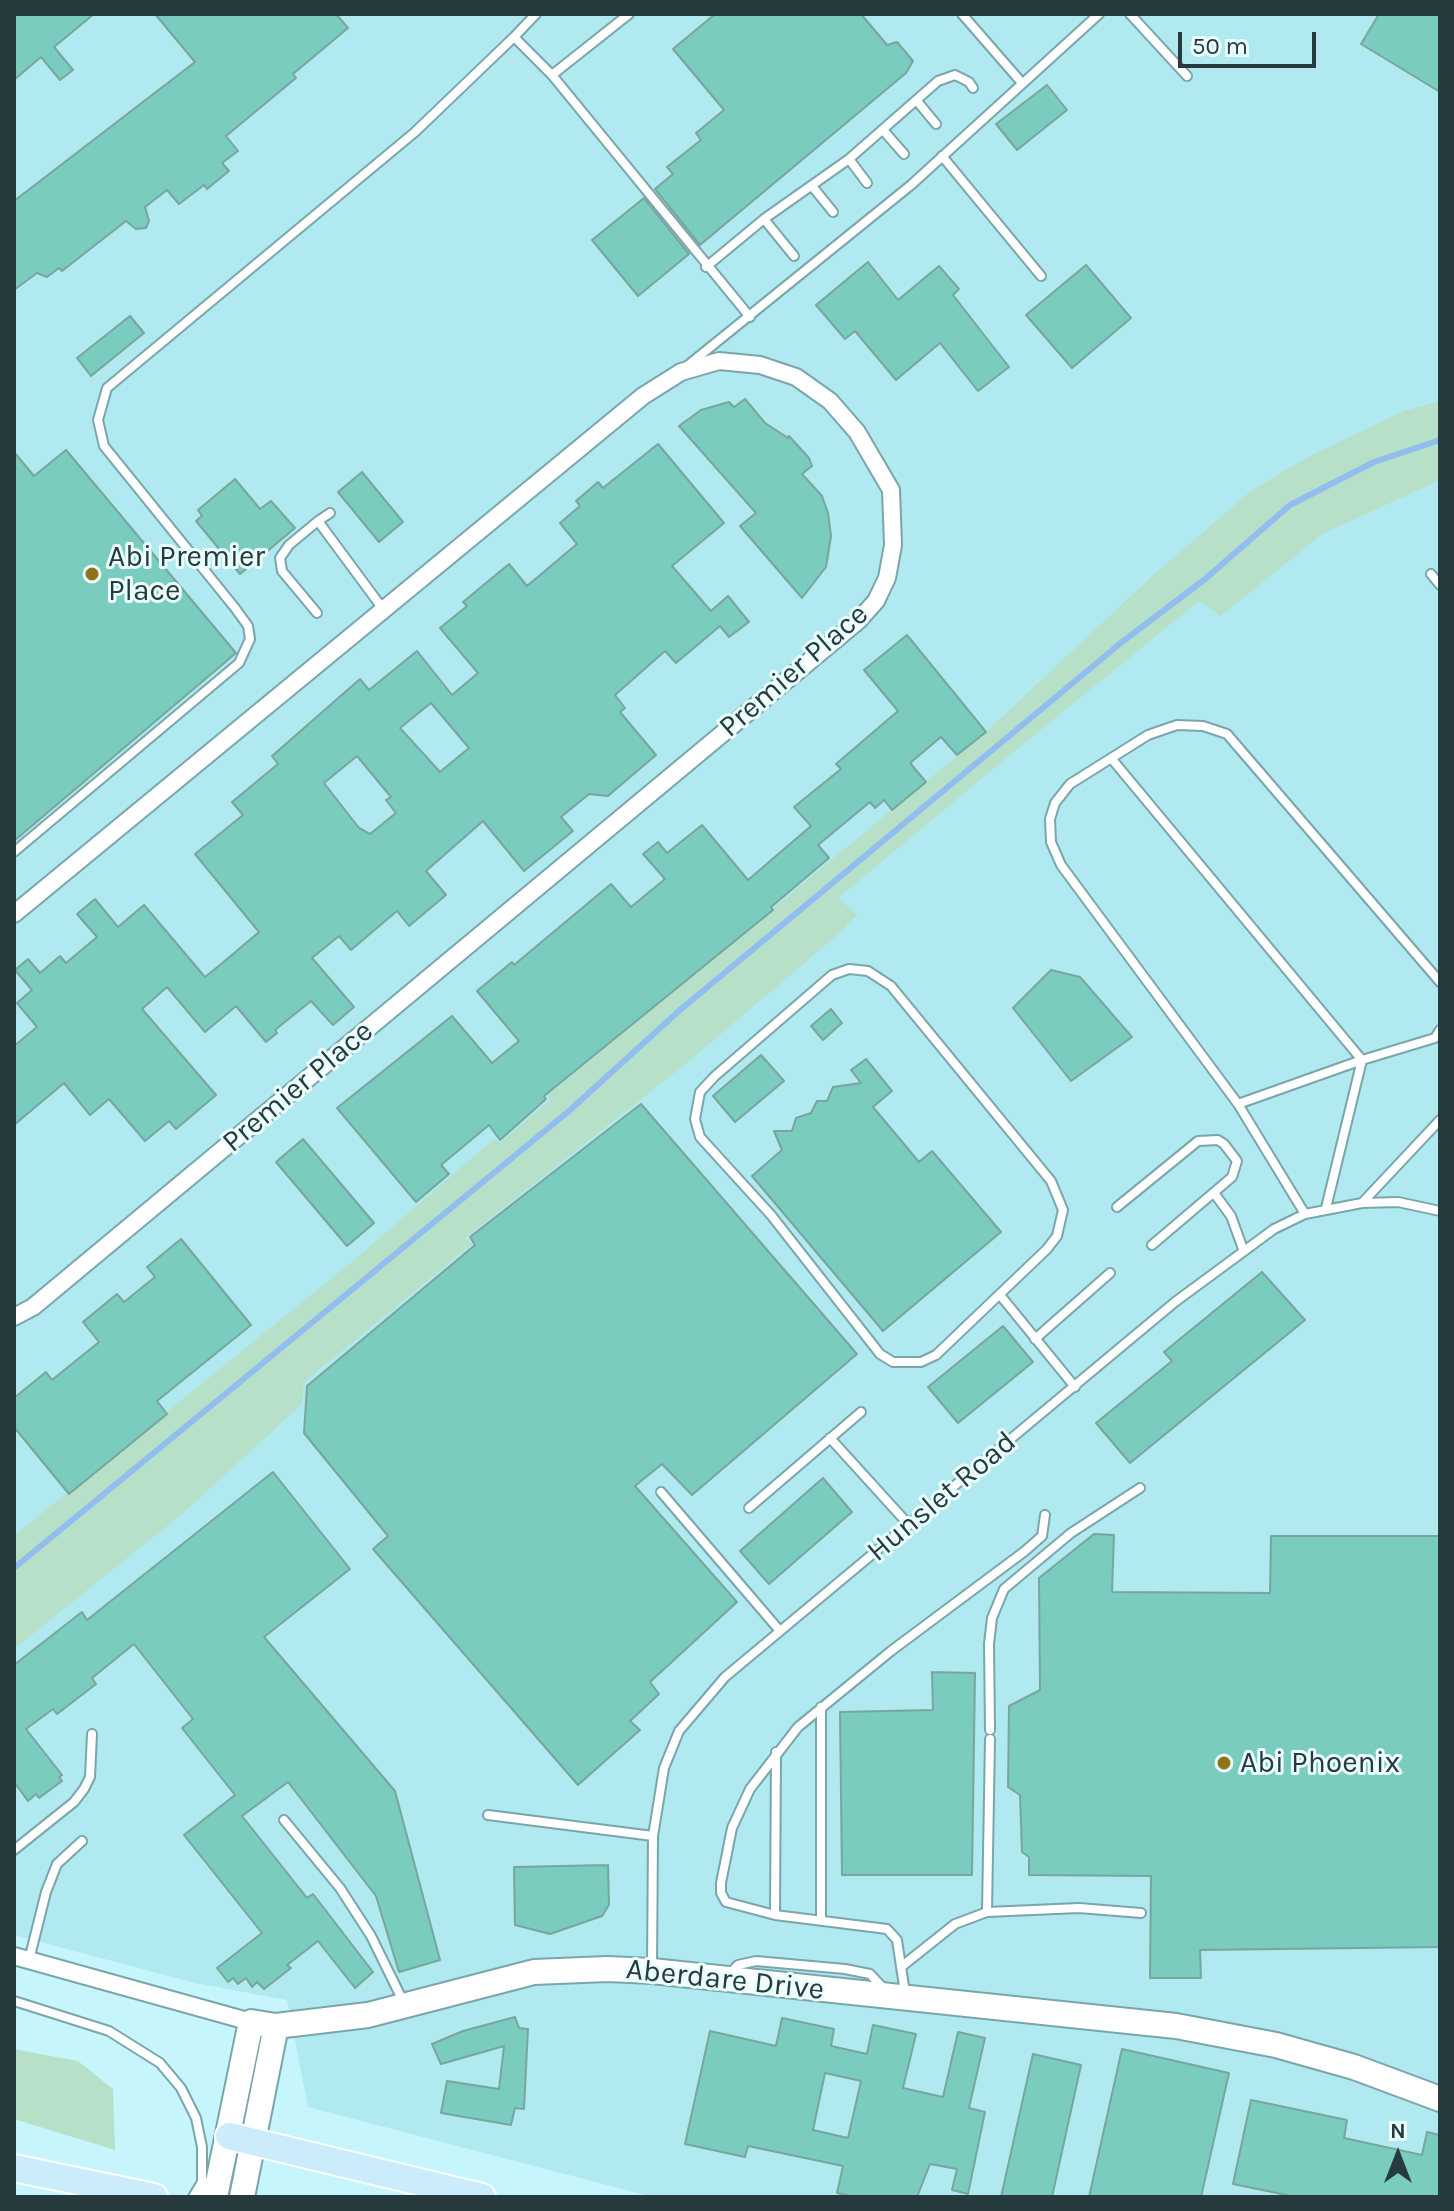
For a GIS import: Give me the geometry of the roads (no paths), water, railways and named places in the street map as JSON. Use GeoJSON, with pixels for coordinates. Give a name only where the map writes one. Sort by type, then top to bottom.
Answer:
{"type":"FeatureCollection","features":[{"type":"Feature","properties":{"kind":"main road"},"geometry":{"type":"LineString","coordinates":[[241,2138],[337,2165],[482,2197]]}},
{"type":"Feature","properties":{"kind":"main road"},"geometry":{"type":"LineString","coordinates":[[14,2168],[146,2195]]}},
{"type":"Feature","properties":{"kind":"street","name":"Premier Place"},"geometry":{"type":"LineString","coordinates":[[14,914],[643,396],[681,372],[719,361],[760,365],[796,377],[830,401],[848,422],[891,490],[893,545],[887,578],[876,601],[859,620],[33,1307],[14,1317]]}},
{"type":"Feature","properties":{"kind":"street","name":"Aberdare Drive"},"geometry":{"type":"LineString","coordinates":[[21,1958],[251,2022],[276,2026],[346,2019],[534,1972],[652,1971],[1176,2026],[1354,2067],[1440,2099]]}},
{"type":"Feature","properties":{"kind":"street"},"geometry":{"type":"LineString","coordinates":[[242,2197],[241,2138],[251,2022]]}},
{"type":"Feature","properties":{"kind":"street"},"geometry":{"type":"LineString","coordinates":[[210,2187],[241,2138],[276,2026]]}},
{"type":"Feature","properties":{"kind":"lane"},"geometry":{"type":"LineString","coordinates":[[14,852],[239,663],[250,639],[248,626],[235,608],[104,446],[98,420],[107,388],[415,132],[536,14]]}},
{"type":"Feature","properties":{"kind":"lane"},"geometry":{"type":"LineString","coordinates":[[552,75],[629,14]]}},
{"type":"Feature","properties":{"kind":"lane"},"geometry":{"type":"LineString","coordinates":[[962,14],[1022,83]]}},
{"type":"Feature","properties":{"kind":"lane"},"geometry":{"type":"LineString","coordinates":[[681,372],[942,156],[1099,14]]}},
{"type":"Feature","properties":{"kind":"lane"},"geometry":{"type":"LineString","coordinates":[[1130,14],[1187,76]]}},
{"type":"Feature","properties":{"kind":"lane"},"geometry":{"type":"LineString","coordinates":[[514,37],[552,75],[750,317]]}},
{"type":"Feature","properties":{"kind":"lane"},"geometry":{"type":"LineString","coordinates":[[706,267],[764,219],[849,159],[946,76],[963,78],[973,88]]}},
{"type":"Feature","properties":{"kind":"lane"},"geometry":{"type":"LineString","coordinates":[[917,101],[936,124]]}},
{"type":"Feature","properties":{"kind":"lane"},"geometry":{"type":"LineString","coordinates":[[883,130],[904,154]]}},
{"type":"Feature","properties":{"kind":"lane"},"geometry":{"type":"LineString","coordinates":[[942,156],[1041,276]]}},
{"type":"Feature","properties":{"kind":"lane"},"geometry":{"type":"LineString","coordinates":[[849,159],[867,183]]}},
{"type":"Feature","properties":{"kind":"lane"},"geometry":{"type":"LineString","coordinates":[[812,186],[833,212]]}},
{"type":"Feature","properties":{"kind":"lane"},"geometry":{"type":"LineString","coordinates":[[764,219],[794,256]]}},
{"type":"Feature","properties":{"kind":"lane"},"geometry":{"type":"LineString","coordinates":[[317,613],[282,571],[280,558],[289,545],[330,513]]}},
{"type":"Feature","properties":{"kind":"lane"},"geometry":{"type":"LineString","coordinates":[[318,521],[383,609]]}},
{"type":"Feature","properties":{"kind":"lane"},"geometry":{"type":"LineString","coordinates":[[1431,574],[1440,585]]}},
{"type":"Feature","properties":{"kind":"lane"},"geometry":{"type":"LineString","coordinates":[[1305,1214],[1238,1104],[1061,865],[1051,842],[1050,819],[1055,803],[1070,784],[1148,735],[1177,725],[1203,726],[1227,734],[1440,982]]}},
{"type":"Feature","properties":{"kind":"lane"},"geometry":{"type":"LineString","coordinates":[[1111,758],[1362,1060]]}},
{"type":"Feature","properties":{"kind":"lane"},"geometry":{"type":"LineString","coordinates":[[849,969],[880,977],[938,1041],[1051,1181],[1061,1198],[1062,1224],[1057,1236],[1000,1295],[936,1355],[905,1364],[893,1362],[880,1354],[771,1215],[700,1137],[695,1119],[700,1092],[832,975],[849,969]]}},
{"type":"Feature","properties":{"kind":"lane"},"geometry":{"type":"LineString","coordinates":[[1238,1104],[1435,1038],[1440,1030]]}},
{"type":"Feature","properties":{"kind":"lane"},"geometry":{"type":"LineString","coordinates":[[1326,1208],[1362,1060]]}},
{"type":"Feature","properties":{"kind":"lane"},"geometry":{"type":"LineString","coordinates":[[1362,1203],[1440,1120]]}},
{"type":"Feature","properties":{"kind":"lane"},"geometry":{"type":"LineString","coordinates":[[1117,1207],[1198,1141],[1210,1139],[1224,1144],[1238,1166],[1232,1177],[1152,1245]]}},
{"type":"Feature","properties":{"kind":"lane"},"geometry":{"type":"LineString","coordinates":[[1214,1193],[1231,1216],[1243,1249]]}},
{"type":"Feature","properties":{"kind":"lane","name":"Hunslet Road"},"geometry":{"type":"LineString","coordinates":[[652,1971],[653,1836],[664,1768],[679,1731],[706,1695],[1243,1249],[1305,1214],[1326,1208],[1398,1202],[1440,1211]]}},
{"type":"Feature","properties":{"kind":"lane"},"geometry":{"type":"LineString","coordinates":[[1035,1339],[1110,1273]]}},
{"type":"Feature","properties":{"kind":"lane"},"geometry":{"type":"LineString","coordinates":[[1000,1295],[1075,1387]]}},
{"type":"Feature","properties":{"kind":"lane"},"geometry":{"type":"LineString","coordinates":[[749,1508],[861,1412]]}},
{"type":"Feature","properties":{"kind":"lane"},"geometry":{"type":"LineString","coordinates":[[830,1438],[909,1525]]}},
{"type":"Feature","properties":{"kind":"lane"},"geometry":{"type":"LineString","coordinates":[[987,1912],[989,1644],[992,1618],[1004,1589],[1071,1533],[1140,1488]]}},
{"type":"Feature","properties":{"kind":"lane"},"geometry":{"type":"LineString","coordinates":[[661,1492],[780,1631]]}},
{"type":"Feature","properties":{"kind":"lane"},"geometry":{"type":"LineString","coordinates":[[897,1997],[901,1967],[897,1940],[887,1929],[735,1907],[721,1893],[740,1807],[776,1752],[821,1707],[1025,1551],[1042,1536],[1047,1525],[1045,1515]]}},
{"type":"Feature","properties":{"kind":"lane"},"geometry":{"type":"LineString","coordinates":[[821,1707],[821,1920]]}},
{"type":"Feature","properties":{"kind":"lane"},"geometry":{"type":"LineString","coordinates":[[14,1850],[74,1802],[84,1789],[90,1777],[92,1734]]}},
{"type":"Feature","properties":{"kind":"lane"},"geometry":{"type":"LineString","coordinates":[[775,1915],[776,1752]]}},
{"type":"Feature","properties":{"kind":"lane"},"geometry":{"type":"LineString","coordinates":[[488,1815],[653,1836]]}},
{"type":"Feature","properties":{"kind":"lane"},"geometry":{"type":"LineString","coordinates":[[284,1820],[340,1888],[371,1936],[405,2005]]}},
{"type":"Feature","properties":{"kind":"lane"},"geometry":{"type":"LineString","coordinates":[[21,1958],[57,1864],[82,1841]]}},
{"type":"Feature","properties":{"kind":"lane"},"geometry":{"type":"LineString","coordinates":[[901,1967],[955,1924],[987,1912],[1079,1908],[1141,1913]]}},
{"type":"Feature","properties":{"kind":"lane"},"geometry":{"type":"LineString","coordinates":[[14,2001],[109,2031],[160,2063],[181,2088],[196,2118],[210,2187]]}},
{"type":"Feature","properties":{"kind":"lane"},"geometry":{"type":"LineString","coordinates":[[193,2197],[210,2187]]}},
{"type":"Feature","properties":{"kind":"lane"},"geometry":{"type":"LineString","coordinates":[[202,2197],[210,2187]]}},
{"type":"Feature","properties":{"kind":"waterway"},"geometry":{"type":"LineString","coordinates":[[14,1568],[569,1111],[680,1010],[1122,642],[1204,580],[1290,505],[1374,462],[1440,440]]}},
{"type":"Feature","properties":{"kind":"place","name":"Abi Premier Place"},"geometry":{"type":"Point","coordinates":[92,574]}},
{"type":"Feature","properties":{"kind":"place","name":"Abi Phoenix"},"geometry":{"type":"Point","coordinates":[1224,1763]}}]}
